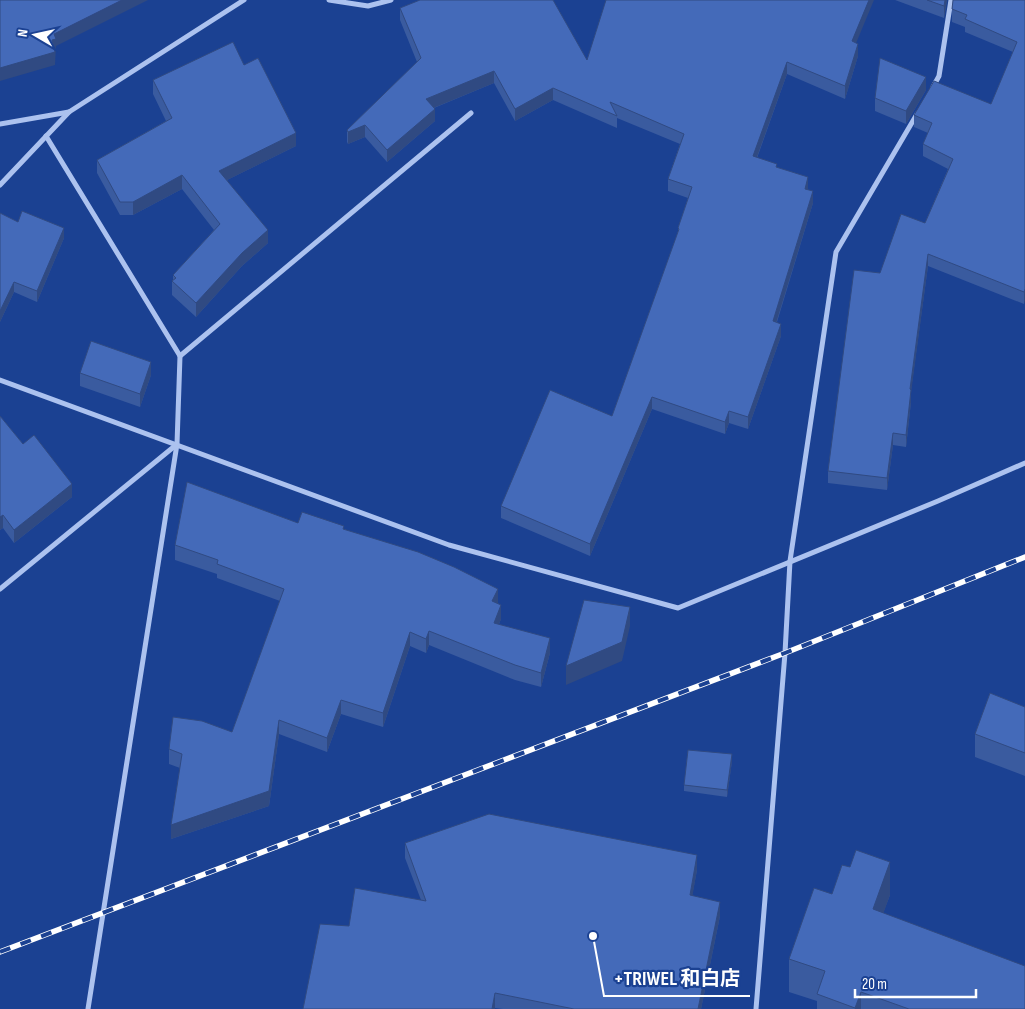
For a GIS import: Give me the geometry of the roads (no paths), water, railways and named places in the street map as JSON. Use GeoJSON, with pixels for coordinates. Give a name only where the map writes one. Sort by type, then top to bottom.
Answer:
{"type":"FeatureCollection","features":[{"type":"Feature","properties":{"kind":"street"},"geometry":{"type":"LineString","coordinates":[[0,185],[69,112],[244,0]]}},
{"type":"Feature","properties":{"kind":"street"},"geometry":{"type":"LineString","coordinates":[[329,0],[368,6],[391,0]]}},
{"type":"Feature","properties":{"kind":"street"},"geometry":{"type":"LineString","coordinates":[[929,93],[939,76],[951,0]]}},
{"type":"Feature","properties":{"kind":"street"},"geometry":{"type":"LineString","coordinates":[[756,1009],[785,653],[790,561],[836,252],[920,110]]}},
{"type":"Feature","properties":{"kind":"street"},"geometry":{"type":"LineString","coordinates":[[0,124],[69,112]]}},
{"type":"Feature","properties":{"kind":"street"},"geometry":{"type":"LineString","coordinates":[[180,356],[472,113]]}},
{"type":"Feature","properties":{"kind":"street"},"geometry":{"type":"LineString","coordinates":[[46,136],[180,356],[177,444],[88,1009]]}},
{"type":"Feature","properties":{"kind":"street"},"geometry":{"type":"LineString","coordinates":[[0,380],[449,545],[678,608],[938,501],[1025,463]]}},
{"type":"Feature","properties":{"kind":"street"},"geometry":{"type":"LineString","coordinates":[[0,589],[177,444]]}},
{"type":"Feature","properties":{"kind":"railway"},"geometry":{"type":"LineString","coordinates":[[0,952],[785,653],[1025,557]]}},
{"type":"Feature","properties":{"kind":"place","name":"+TRIWEL 和白店"},"geometry":{"type":"Point","coordinates":[593,936]}}]}
